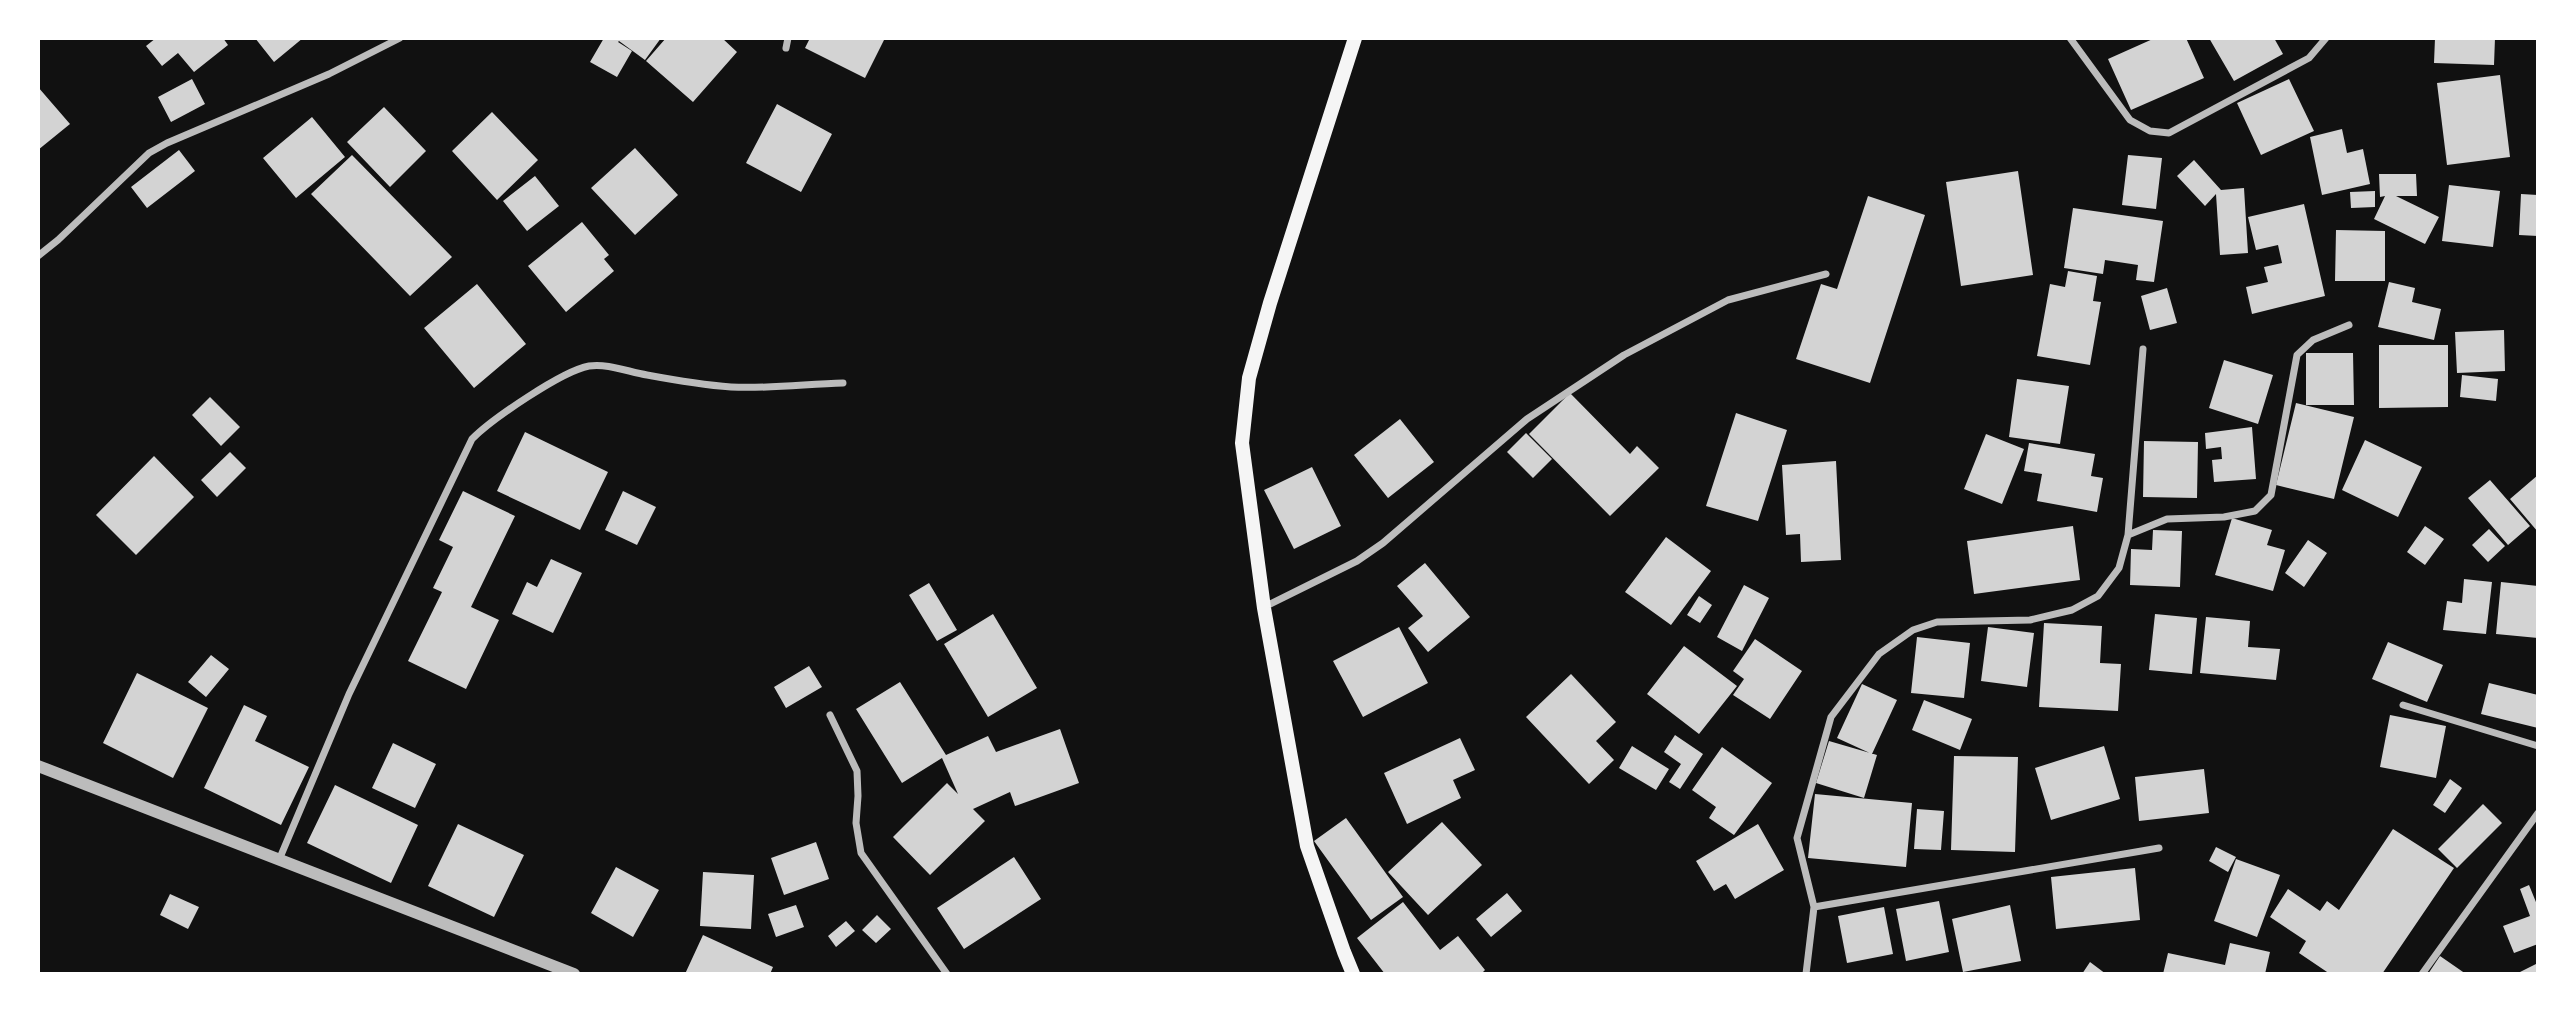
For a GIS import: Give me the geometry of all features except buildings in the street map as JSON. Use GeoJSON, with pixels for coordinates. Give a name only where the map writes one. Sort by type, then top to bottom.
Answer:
{"type":"FeatureCollection","features":[{"type":"Feature","properties":{"kind":"main road"},"geometry":{"type":"LineString","coordinates":[[1353,974],[1307,846],[1264,608],[1242,443],[1249,379],[1270,303],[1355,38]]}},
{"type":"Feature","properties":{"kind":"street"},"geometry":{"type":"LineString","coordinates":[[38,256],[149,153],[329,74],[400,38]]}},
{"type":"Feature","properties":{"kind":"street"},"geometry":{"type":"LineString","coordinates":[[786,48],[788,38]]}},
{"type":"Feature","properties":{"kind":"street"},"geometry":{"type":"LineString","coordinates":[[2070,38],[2130,120],[2150,131],[2169,133],[2309,58],[2326,38]]}},
{"type":"Feature","properties":{"kind":"street"},"geometry":{"type":"LineString","coordinates":[[1264,608],[1357,561],[1383,543],[1527,419],[1624,355],[1728,300],[1826,274]]}},
{"type":"Feature","properties":{"kind":"street"},"geometry":{"type":"LineString","coordinates":[[2128,536],[2167,519],[2224,517],[2255,511],[2271,495],[2297,355],[2313,340],[2348,325]]}},
{"type":"Feature","properties":{"kind":"street"},"geometry":{"type":"LineString","coordinates":[[1807,974],[1814,907],[1797,838],[1831,717],[1879,654],[1913,630],[1937,622],[2031,620],[2072,610],[2098,596],[2119,568],[2128,536],[2143,349]]}},
{"type":"Feature","properties":{"kind":"street"},"geometry":{"type":"LineString","coordinates":[[278,861],[355,682],[472,439],[483,428],[528,397],[579,369],[590,366],[600,365],[650,376],[733,387],[844,383]]}},
{"type":"Feature","properties":{"kind":"street"},"geometry":{"type":"LineString","coordinates":[[2403,705],[2538,746]]}},
{"type":"Feature","properties":{"kind":"street"},"geometry":{"type":"LineString","coordinates":[[830,715],[856,771],[856,823],[861,853],[947,974]]}},
{"type":"Feature","properties":{"kind":"street"},"geometry":{"type":"LineString","coordinates":[[38,766],[574,974]]}},
{"type":"Feature","properties":{"kind":"street"},"geometry":{"type":"LineString","coordinates":[[2422,974],[2538,813]]}},
{"type":"Feature","properties":{"kind":"street"},"geometry":{"type":"LineString","coordinates":[[1814,907],[2159,848]]}}]}
